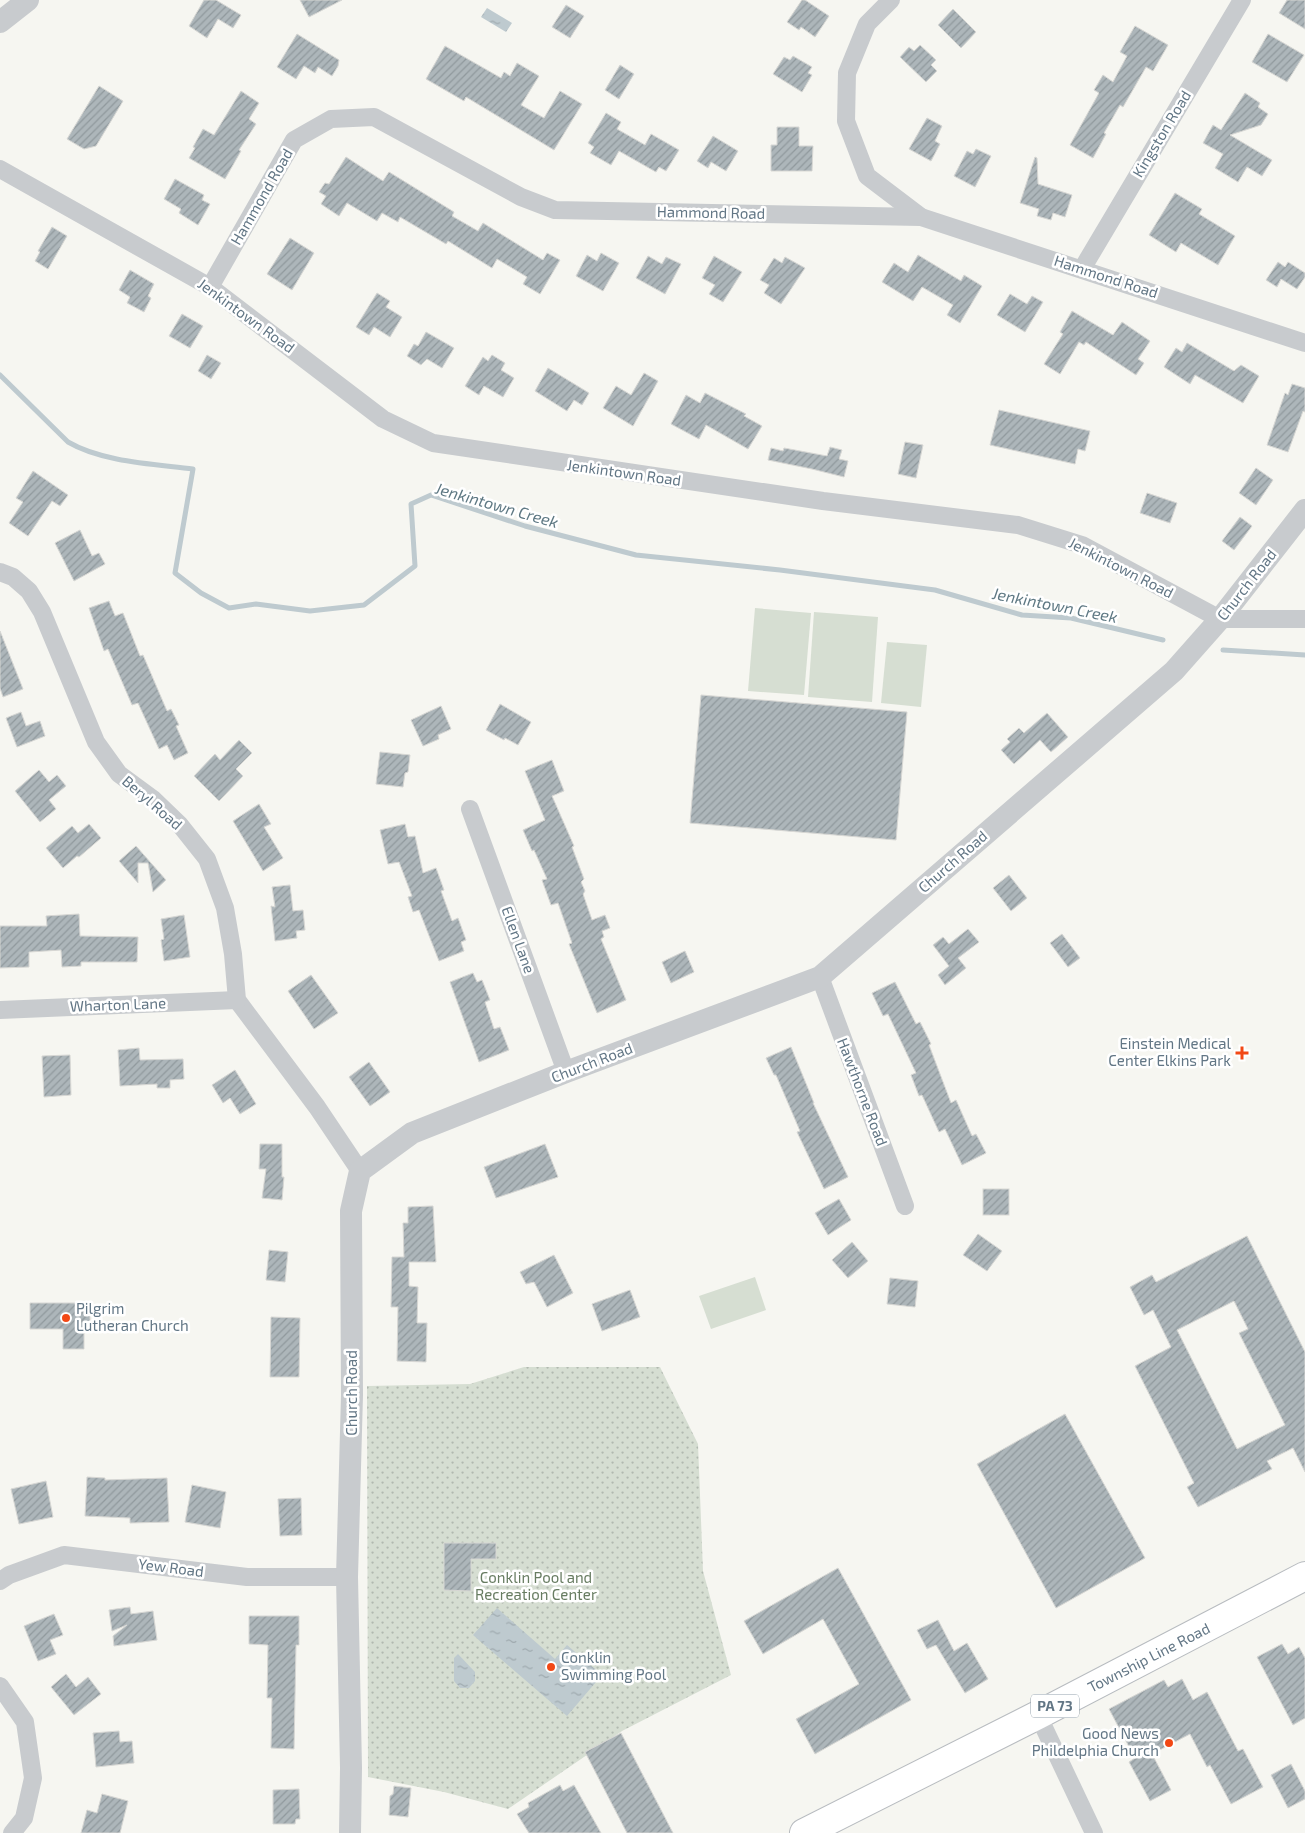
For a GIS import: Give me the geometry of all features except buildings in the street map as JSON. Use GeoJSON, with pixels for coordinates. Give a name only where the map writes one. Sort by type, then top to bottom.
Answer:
{"type":"FeatureCollection","features":[{"type":"Feature","properties":{"kind":"main road","name":"Township Line Road"},"geometry":{"type":"LineString","coordinates":[[804,1833],[1038,1715],[1305,1576]]}},
{"type":"Feature","properties":{"kind":"street"},"geometry":{"type":"LineString","coordinates":[[0,22],[28,0]]}},
{"type":"Feature","properties":{"kind":"street"},"geometry":{"type":"LineString","coordinates":[[891,0],[867,24],[847,73],[846,121],[867,176],[921,217]]}},
{"type":"Feature","properties":{"kind":"street","name":"Kingston Road"},"geometry":{"type":"LineString","coordinates":[[1082,269],[1242,0]]}},
{"type":"Feature","properties":{"kind":"street","name":"Hammond Road"},"geometry":{"type":"LineString","coordinates":[[210,287],[294,140],[331,119],[374,117],[521,197],[556,210],[921,217],[1305,343]]}},
{"type":"Feature","properties":{"kind":"street","name":"Jenkintown Road"},"geometry":{"type":"LineString","coordinates":[[0,169],[210,287],[383,419],[433,443],[823,501],[1018,525],[1082,545],[1220,620],[1305,619]]}},
{"type":"Feature","properties":{"kind":"street","name":"Church Road"},"geometry":{"type":"LineString","coordinates":[[350,1833],[351,1768],[347,1577],[352,1395],[351,1211],[360,1171],[412,1133],[566,1072],[820,978],[1174,671],[1220,620],[1305,510]]}},
{"type":"Feature","properties":{"kind":"street","name":"Beryl Road"},"geometry":{"type":"LineString","coordinates":[[0,572],[13,576],[29,591],[42,612],[96,742],[119,774],[153,800],[180,825],[207,860],[225,908],[233,954],[237,1000]]}},
{"type":"Feature","properties":{"kind":"street","name":"Ellen Lane"},"geometry":{"type":"LineString","coordinates":[[470,809],[566,1072]]}},
{"type":"Feature","properties":{"kind":"street","name":"Hawthorne Road"},"geometry":{"type":"LineString","coordinates":[[820,978],[905,1206]]}},
{"type":"Feature","properties":{"kind":"street"},"geometry":{"type":"LineString","coordinates":[[237,1000],[317,1107],[360,1171]]}},
{"type":"Feature","properties":{"kind":"street","name":"Wharton Lane"},"geometry":{"type":"LineString","coordinates":[[0,1010],[237,1000]]}},
{"type":"Feature","properties":{"kind":"street","name":"Yew Road"},"geometry":{"type":"LineString","coordinates":[[0,1581],[9,1575],[64,1555],[247,1577],[347,1577]]}},
{"type":"Feature","properties":{"kind":"street"},"geometry":{"type":"LineString","coordinates":[[0,1686],[25,1722],[33,1778],[24,1818],[12,1833]]}},
{"type":"Feature","properties":{"kind":"street"},"geometry":{"type":"LineString","coordinates":[[1038,1715],[1094,1833]]}},
{"type":"Feature","properties":{"kind":"green space"},"geometry":{"type":"Polygon","coordinates":[[[755,608],[811,613],[804,695],[748,691],[755,608]]]}},
{"type":"Feature","properties":{"kind":"green space"},"geometry":{"type":"Polygon","coordinates":[[[814,612],[878,617],[872,702],[808,697],[814,612]]]}},
{"type":"Feature","properties":{"kind":"green space"},"geometry":{"type":"Polygon","coordinates":[[[887,642],[927,645],[921,707],[881,703],[887,642]]]}},
{"type":"Feature","properties":{"kind":"green space"},"geometry":{"type":"Polygon","coordinates":[[[755,1277],[766,1310],[711,1329],[699,1296],[755,1277]]]}},
{"type":"Feature","properties":{"kind":"green space","name":"Conklin Pool and Recreation Center"},"geometry":{"type":"Polygon","coordinates":[[[524,1367],[660,1367],[698,1444],[703,1571],[731,1675],[622,1731],[508,1809],[444,1792],[368,1777],[367,1386],[470,1384],[524,1367]]]}},
{"type":"Feature","properties":{"kind":"water"},"geometry":{"type":"Polygon","coordinates":[[[487,8],[512,23],[506,32],[481,17],[487,8]]]}},
{"type":"Feature","properties":{"kind":"water","name":"Conklin Swimming Pool"},"geometry":{"type":"Polygon","coordinates":[[[497,1608],[555,1659],[567,1645],[602,1675],[567,1716],[473,1635],[497,1608]]]}},
{"type":"Feature","properties":{"kind":"water"},"geometry":{"type":"Polygon","coordinates":[[[458,1654],[475,1672],[475,1681],[469,1688],[460,1688],[454,1681],[454,1658],[458,1654]]]}},
{"type":"Feature","properties":{"kind":"waterway","name":"Jenkintown Creek"},"geometry":{"type":"LineString","coordinates":[[0,375],[68,442],[82,449],[112,458],[193,469],[175,573],[201,593],[229,608],[256,604],[310,611],[364,605],[415,566],[411,504],[431,495],[525,526],[636,555],[780,570],[935,590],[1022,615],[1071,618],[1163,640]]}},
{"type":"Feature","properties":{"kind":"waterway","name":"Jenkintown Creek"},"geometry":{"type":"LineString","coordinates":[[1223,650],[1305,655]]}},
{"type":"Feature","properties":{"kind":"place","name":"Einstein Medical Center Elkins Park"},"geometry":{"type":"Point","coordinates":[1242,1053]}},
{"type":"Feature","properties":{"kind":"place","name":"Pilgrim Lutheran Church"},"geometry":{"type":"Point","coordinates":[66,1318]}},
{"type":"Feature","properties":{"kind":"place","name":"Conklin Swimming Pool"},"geometry":{"type":"Point","coordinates":[551,1667]}},
{"type":"Feature","properties":{"kind":"place","name":"Good News Phildelphia Church"},"geometry":{"type":"Point","coordinates":[1169,1743]}}]}
